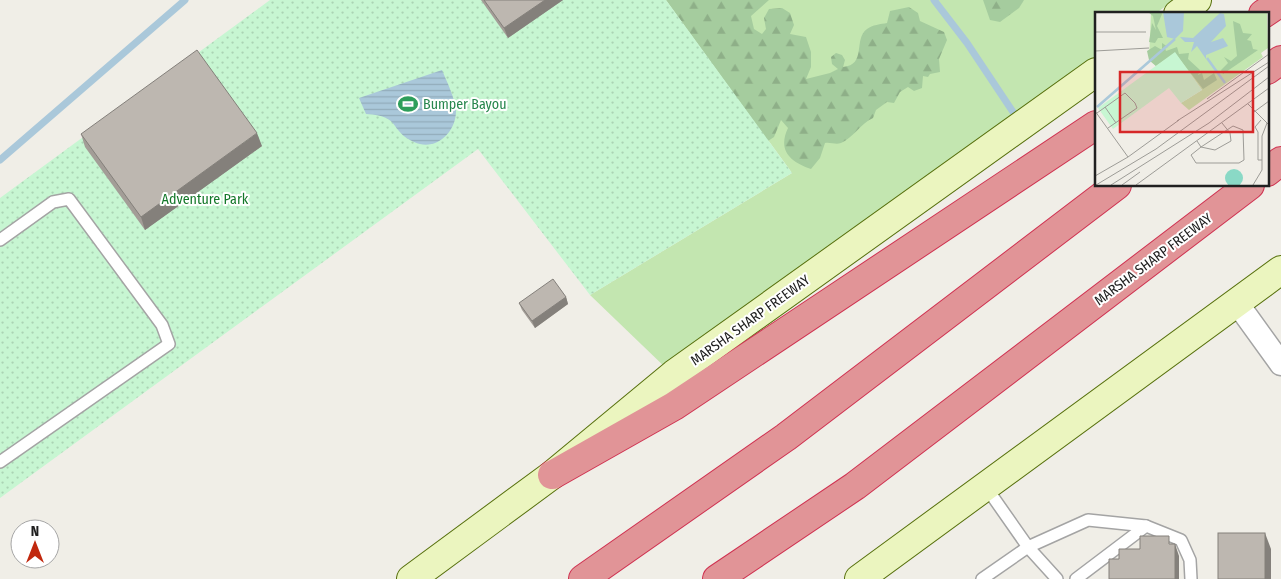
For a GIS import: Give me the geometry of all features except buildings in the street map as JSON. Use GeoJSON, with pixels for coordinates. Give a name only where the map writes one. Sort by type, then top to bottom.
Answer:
{"type":"FeatureCollection","features":[{"type":"Feature","properties":{"kind":"highway"},"geometry":{"type":"LineString","coordinates":[[1266,12],[1281,2]]}},
{"type":"Feature","properties":{"kind":"highway"},"geometry":{"type":"LineString","coordinates":[[1268,69],[1281,60]]}},
{"type":"Feature","properties":{"kind":"highway"},"geometry":{"type":"LineString","coordinates":[[552,476],[674,406],[1095,126]]}},
{"type":"Feature","properties":{"kind":"highway"},"geometry":{"type":"LineString","coordinates":[[1268,171],[1281,161]]}},
{"type":"Feature","properties":{"kind":"highway"},"geometry":{"type":"LineString","coordinates":[[582,579],[786,437],[1116,186]]}},
{"type":"Feature","properties":{"kind":"highway","name":"MARSHA SHARP FREEWAY"},"geometry":{"type":"LineString","coordinates":[[717,579],[855,486],[1249,186]]}},
{"type":"Feature","properties":{"kind":"main road"},"geometry":{"type":"LineString","coordinates":[[1181,12],[1197,0]]}},
{"type":"Feature","properties":{"kind":"main road","name":"MARSHA SHARP FREEWAY"},"geometry":{"type":"LineString","coordinates":[[411,579],[552,476],[674,374],[1095,73]]}},
{"type":"Feature","properties":{"kind":"main road"},"geometry":{"type":"LineString","coordinates":[[859,579],[1281,270]]}},
{"type":"Feature","properties":{"kind":"street"},"geometry":{"type":"LineString","coordinates":[[1237,303],[1281,364]]}},
{"type":"Feature","properties":{"kind":"lane"},"geometry":{"type":"LineString","coordinates":[[0,240],[53,202],[69,199],[162,325],[169,344],[0,462]]}},
{"type":"Feature","properties":{"kind":"lane"},"geometry":{"type":"LineString","coordinates":[[986,487],[1028,547],[1057,579]]}},
{"type":"Feature","properties":{"kind":"lane"},"geometry":{"type":"LineString","coordinates":[[982,579],[1028,547],[1088,520],[1146,526],[1181,540],[1190,560],[1190,579]]}},
{"type":"Feature","properties":{"kind":"lane"},"geometry":{"type":"LineString","coordinates":[[1076,579],[1146,526]]}},
{"type":"Feature","properties":{"kind":"green space","name":"Adventure Park"},"geometry":{"type":"Polygon","coordinates":[[[270,0],[666,0],[792,173],[590,295],[478,149],[0,498],[0,198],[270,0]]]}},
{"type":"Feature","properties":{"kind":"green space"},"geometry":{"type":"Polygon","coordinates":[[[666,0],[1174,0],[1158,12],[1095,12],[1095,58],[1017,115],[1013,110],[1010,113],[1013,117],[668,370],[590,295],[792,173],[666,0]]]}},
{"type":"Feature","properties":{"kind":"green space"},"geometry":{"type":"Polygon","coordinates":[[[666,0],[769,0],[751,16],[754,29],[762,34],[766,29],[764,18],[769,9],[782,8],[790,13],[794,25],[790,34],[806,37],[811,52],[811,67],[806,79],[838,69],[832,64],[831,57],[836,53],[842,55],[845,60],[843,67],[855,62],[863,33],[871,27],[887,23],[890,11],[909,7],[918,13],[920,21],[944,32],[947,40],[939,59],[940,72],[930,74],[928,77],[923,76],[922,88],[914,91],[908,87],[900,92],[894,103],[887,102],[876,110],[873,118],[845,141],[839,144],[825,143],[820,158],[811,169],[797,163],[788,154],[784,143],[788,128],[781,120],[774,137],[768,141],[666,0]]]}},
{"type":"Feature","properties":{"kind":"green space"},"geometry":{"type":"Polygon","coordinates":[[[983,0],[1024,0],[1019,8],[1000,22],[990,20],[983,0]]]}},
{"type":"Feature","properties":{"kind":"water","name":"Bumper Bayou"},"geometry":{"type":"Polygon","coordinates":[[[442,70],[456,111],[452,127],[437,142],[422,144],[414,142],[385,118],[366,114],[359,98],[442,70]]]}},
{"type":"Feature","properties":{"kind":"waterway"},"geometry":{"type":"LineString","coordinates":[[0,160],[185,0]]}},
{"type":"Feature","properties":{"kind":"waterway"},"geometry":{"type":"LineString","coordinates":[[934,0],[967,43],[1013,112]]}},
{"type":"Feature","properties":{"kind":"place","name":"Bumper Bayou"},"geometry":{"type":"Point","coordinates":[408,104]}}]}
